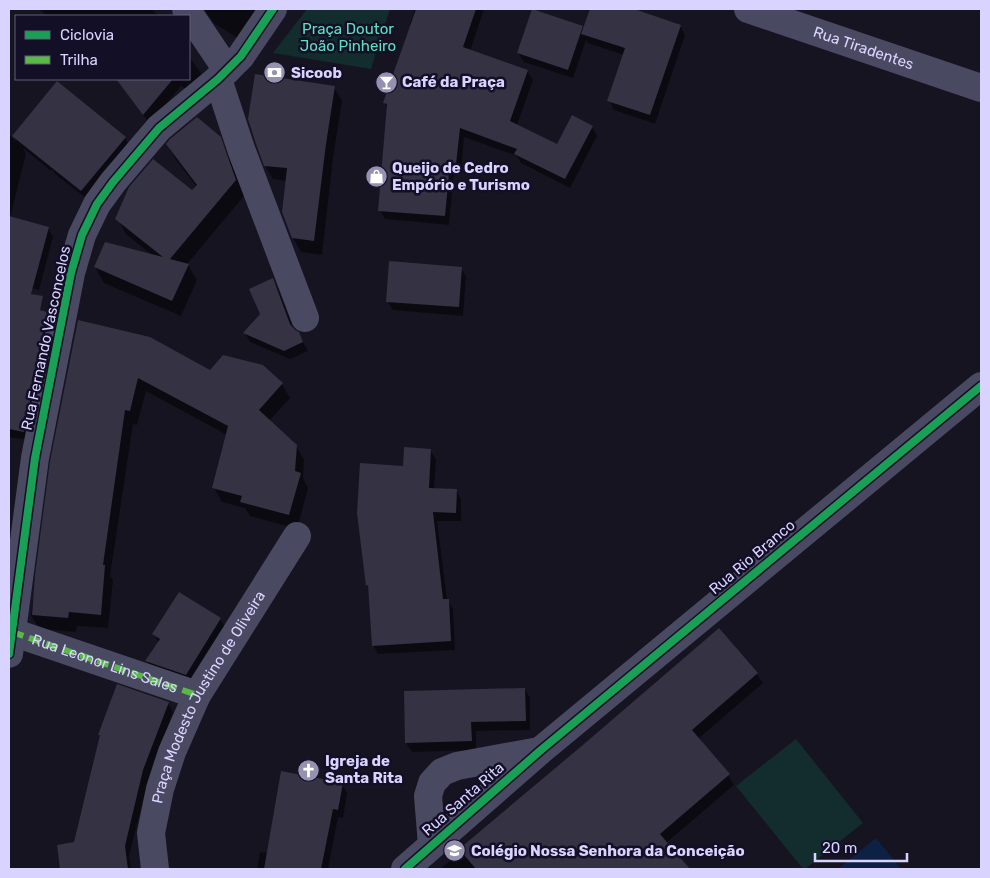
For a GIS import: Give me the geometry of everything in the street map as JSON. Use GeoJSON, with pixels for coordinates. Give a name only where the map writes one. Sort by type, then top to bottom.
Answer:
{"type":"FeatureCollection","features":[{"type":"Feature","properties":{"kind":"street","name":"Rua Fernando Vasconcelos"},"geometry":{"type":"LineString","coordinates":[[10,643],[35,458],[69,282],[82,235],[97,204],[112,182],[159,128],[223,74],[241,56],[274,9]]}},
{"type":"Feature","properties":{"kind":"street","name":"Rua Tiradentes"},"geometry":{"type":"LineString","coordinates":[[748,9],[981,88]]}},
{"type":"Feature","properties":{"kind":"street"},"geometry":{"type":"LineString","coordinates":[[190,16],[223,74],[240,149],[305,318]]}},
{"type":"Feature","properties":{"kind":"street","name":"Rua Rio Branco"},"geometry":{"type":"LineString","coordinates":[[541,750],[981,386]]}},
{"type":"Feature","properties":{"kind":"street","name":"Praça Modesto Justino de Oliveira"},"geometry":{"type":"LineString","coordinates":[[155,869],[151,833],[160,789],[172,752],[197,696],[297,536]]}},
{"type":"Feature","properties":{"kind":"street","name":"Rua Leonor Lins Sales"},"geometry":{"type":"LineString","coordinates":[[10,643],[197,696]]}},
{"type":"Feature","properties":{"kind":"street"},"geometry":{"type":"LineString","coordinates":[[432,844],[428,796],[432,783],[442,772],[457,766],[541,750]]}},
{"type":"Feature","properties":{"kind":"street","name":"Rua Santa Rita"},"geometry":{"type":"LineString","coordinates":[[405,869],[541,750]]}},
{"type":"Feature","properties":{"kind":"green space","name":"Praça Doutor João Pinheiro"},"geometry":{"type":"Polygon","coordinates":[[[307,9],[390,9],[371,69],[273,53],[307,9]]]}},
{"type":"Feature","properties":{"kind":"green space"},"geometry":{"type":"Polygon","coordinates":[[[796,739],[863,823],[805,869],[803,869],[736,786],[796,739]]]}},
{"type":"Feature","properties":{"kind":"water"},"geometry":{"type":"Polygon","coordinates":[[[876,838],[901,869],[838,869],[876,838]]]}},
{"type":"Feature","properties":{"kind":"building"},"geometry":{"type":"Polygon","coordinates":[[[416,9],[476,9],[463,47],[528,70],[510,121],[557,144],[572,115],[593,126],[565,179],[514,154],[517,149],[460,128],[456,164],[450,163],[445,216],[378,211],[387,104],[383,103],[416,9]]]}},
{"type":"Feature","properties":{"kind":"building"},"geometry":{"type":"Polygon","coordinates":[[[532,9],[583,26],[568,70],[517,53],[532,9]]]}},
{"type":"Feature","properties":{"kind":"building"},"geometry":{"type":"Polygon","coordinates":[[[590,9],[634,9],[681,25],[650,115],[607,101],[625,48],[581,34],[590,9]]]}},
{"type":"Feature","properties":{"kind":"building"},"geometry":{"type":"Polygon","coordinates":[[[255,74],[335,86],[314,241],[292,238],[282,212],[287,168],[264,166],[256,144],[248,119],[255,74]]]}},
{"type":"Feature","properties":{"kind":"building"},"geometry":{"type":"Polygon","coordinates":[[[117,80],[172,80],[143,115],[117,80]]]}},
{"type":"Feature","properties":{"kind":"building"},"geometry":{"type":"Polygon","coordinates":[[[57,81],[126,137],[81,191],[12,136],[57,81]]]}},
{"type":"Feature","properties":{"kind":"building"},"geometry":{"type":"Polygon","coordinates":[[[197,117],[221,137],[236,180],[170,259],[189,264],[172,301],[94,267],[105,242],[163,257],[115,219],[129,187],[153,159],[192,190],[197,185],[166,144],[197,117]]]}},
{"type":"Feature","properties":{"kind":"building"},"geometry":{"type":"Polygon","coordinates":[[[9,216],[49,227],[31,294],[43,296],[40,310],[47,312],[24,432],[9,429],[9,216]]]}},
{"type":"Feature","properties":{"kind":"building"},"geometry":{"type":"Polygon","coordinates":[[[389,261],[462,267],[459,307],[386,302],[389,261]]]}},
{"type":"Feature","properties":{"kind":"building"},"geometry":{"type":"Polygon","coordinates":[[[273,278],[290,324],[299,332],[303,342],[284,351],[243,333],[260,314],[249,289],[273,278]]]}},
{"type":"Feature","properties":{"kind":"building"},"geometry":{"type":"Polygon","coordinates":[[[78,320],[150,337],[210,370],[223,355],[263,365],[283,383],[259,410],[297,445],[295,471],[301,473],[289,515],[240,502],[242,496],[212,488],[228,426],[138,378],[130,411],[125,410],[103,565],[105,565],[101,615],[69,612],[68,618],[32,615],[35,575],[50,461],[78,320]]]}},
{"type":"Feature","properties":{"kind":"building"},"geometry":{"type":"Polygon","coordinates":[[[404,447],[431,449],[429,488],[457,489],[456,513],[433,512],[443,599],[449,599],[451,641],[372,646],[368,585],[366,586],[357,513],[360,463],[403,466],[404,447]]]}},
{"type":"Feature","properties":{"kind":"building"},"geometry":{"type":"Polygon","coordinates":[[[179,592],[221,618],[186,675],[145,661],[160,639],[152,634],[179,592]]]}},
{"type":"Feature","properties":{"kind":"building"},"geometry":{"type":"Polygon","coordinates":[[[719,628],[758,673],[692,730],[730,774],[660,834],[690,869],[476,869],[459,849],[719,628]]]}},
{"type":"Feature","properties":{"kind":"building"},"geometry":{"type":"Polygon","coordinates":[[[117,684],[169,702],[143,770],[125,846],[128,869],[60,869],[57,845],[74,842],[100,735],[98,735],[117,684]]]}},
{"type":"Feature","properties":{"kind":"building"},"geometry":{"type":"Polygon","coordinates":[[[525,688],[526,721],[471,722],[472,741],[405,743],[404,691],[525,688]]]}},
{"type":"Feature","properties":{"kind":"building"},"geometry":{"type":"Polygon","coordinates":[[[281,771],[343,783],[338,810],[333,809],[321,869],[264,869],[281,771]]]}},
{"type":"Feature","properties":{"kind":"marked path"},"geometry":{"type":"LineString","coordinates":[[12,632],[197,695]]}},
{"type":"Feature","properties":{"kind":"cycle path"},"geometry":{"type":"LineString","coordinates":[[9,654],[35,458],[71,273],[82,235],[97,204],[113,182],[159,128],[218,79],[241,56],[273,9]]}},
{"type":"Feature","properties":{"kind":"cycle path"},"geometry":{"type":"LineString","coordinates":[[405,869],[541,750],[981,386]]}},
{"type":"Feature","properties":{"kind":"place","name":"Sicoob"},"geometry":{"type":"Point","coordinates":[275,73]}},
{"type":"Feature","properties":{"kind":"place","name":"Café da Praça"},"geometry":{"type":"Point","coordinates":[386,82]}},
{"type":"Feature","properties":{"kind":"place","name":"Queijo de Cedro Empório e Turismo"},"geometry":{"type":"Point","coordinates":[376,177]}},
{"type":"Feature","properties":{"kind":"place","name":"Igreja de Santa Rita"},"geometry":{"type":"Point","coordinates":[309,770]}},
{"type":"Feature","properties":{"kind":"place","name":"Colégio Nossa Senhora da Conceição"},"geometry":{"type":"Point","coordinates":[455,851]}}]}
